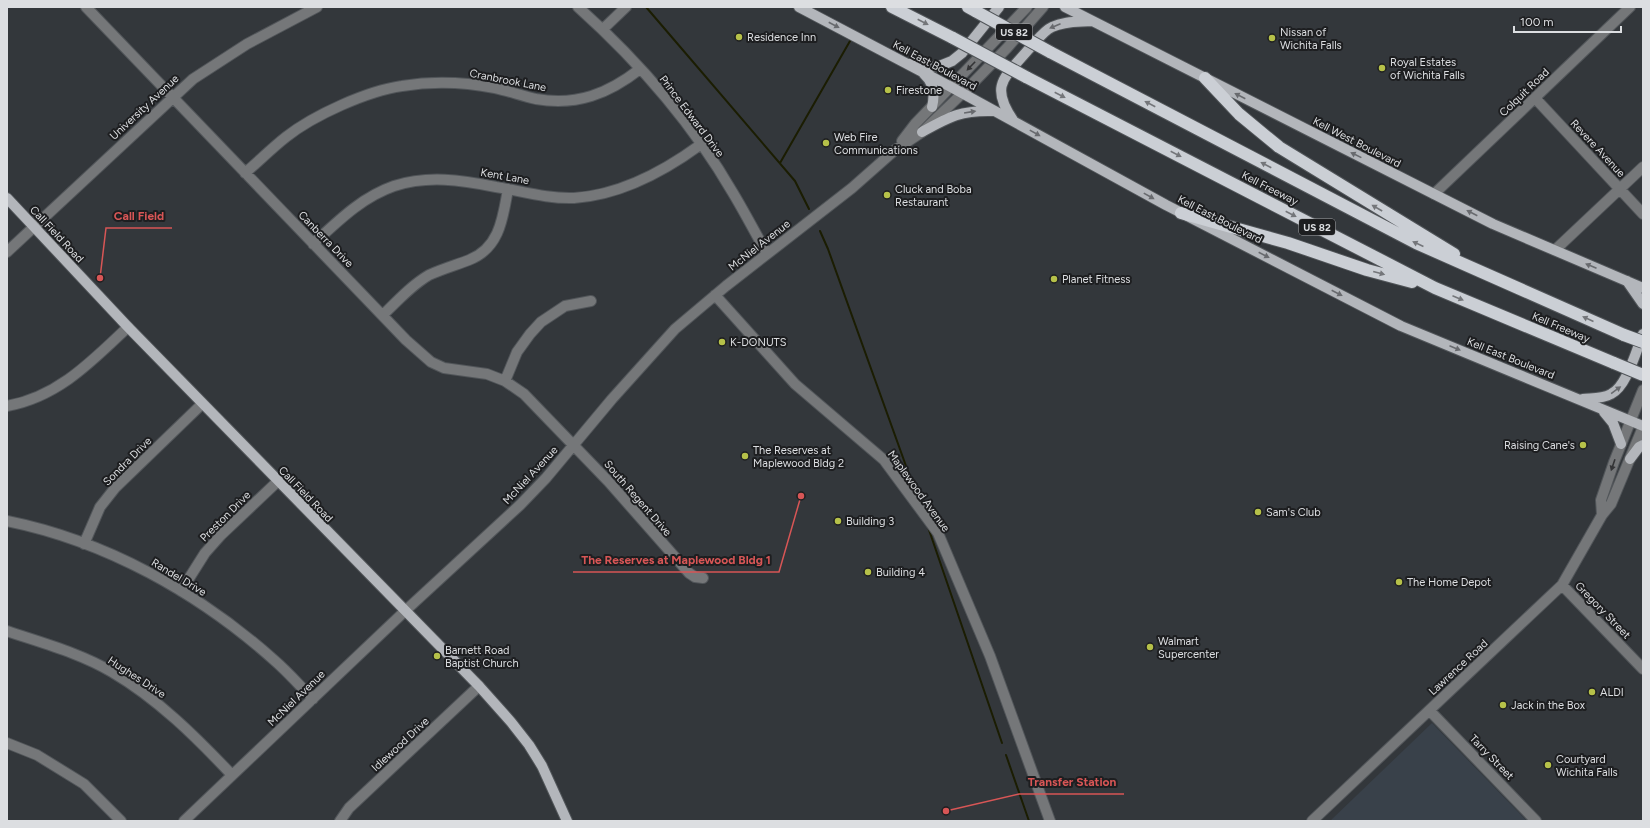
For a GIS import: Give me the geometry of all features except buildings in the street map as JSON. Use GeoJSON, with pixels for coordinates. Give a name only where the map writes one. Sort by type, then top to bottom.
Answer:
{"type":"FeatureCollection","features":[{"type":"Feature","properties":{"kind":"highway","name":"Kell Freeway"},"geometry":{"type":"LineString","coordinates":[[892,7],[1435,288],[1643,375]]}},
{"type":"Feature","properties":{"kind":"highway","name":"Kell Freeway"},"geometry":{"type":"LineString","coordinates":[[972,10],[1416,243],[1643,342]]}},
{"type":"Feature","properties":{"kind":"highway"},"geometry":{"type":"LineString","coordinates":[[1205,78],[1239,114],[1279,147],[1362,199],[1425,234],[1482,272]]}},
{"type":"Feature","properties":{"kind":"highway"},"geometry":{"type":"LineString","coordinates":[[1181,213],[1288,243],[1368,270],[1435,288]]}},
{"type":"Feature","properties":{"kind":"main road","name":"Kell East Boulevard"},"geometry":{"type":"LineString","coordinates":[[799,7],[920,70],[1181,213],[1401,326],[1643,427]]}},
{"type":"Feature","properties":{"kind":"main road"},"geometry":{"type":"LineString","coordinates":[[904,62],[937,67],[952,62],[962,53],[999,7]]}},
{"type":"Feature","properties":{"kind":"main road","name":"Kell West Boulevard"},"geometry":{"type":"LineString","coordinates":[[1065,7],[1493,224],[1643,288]]}},
{"type":"Feature","properties":{"kind":"main road"},"geometry":{"type":"LineString","coordinates":[[1079,7],[1089,19]]}},
{"type":"Feature","properties":{"kind":"main road"},"geometry":{"type":"LineString","coordinates":[[1016,123],[1006,109],[1002,99],[1001,91],[1003,79],[1051,27],[1066,22],[1089,19]]}},
{"type":"Feature","properties":{"kind":"main road"},"geometry":{"type":"LineString","coordinates":[[920,70],[926,76],[934,91],[932,107]]}},
{"type":"Feature","properties":{"kind":"main road"},"geometry":{"type":"LineString","coordinates":[[922,132],[950,116],[972,110],[994,111]]}},
{"type":"Feature","properties":{"kind":"main road","name":"Call Field Road"},"geometry":{"type":"LineString","coordinates":[[7,198],[277,482],[405,611],[511,722],[529,745],[542,766],[567,821]]}},
{"type":"Feature","properties":{"kind":"main road"},"geometry":{"type":"LineString","coordinates":[[1627,281],[1643,304]]}},
{"type":"Feature","properties":{"kind":"main road"},"geometry":{"type":"LineString","coordinates":[[1579,399],[1600,398],[1612,394],[1622,386],[1643,334]]}},
{"type":"Feature","properties":{"kind":"main road"},"geometry":{"type":"LineString","coordinates":[[1601,409],[1614,423],[1621,444]]}},
{"type":"Feature","properties":{"kind":"main road"},"geometry":{"type":"LineString","coordinates":[[1630,459],[1639,447],[1643,445]]}},
{"type":"Feature","properties":{"kind":"street","name":"Canberra Drive"},"geometry":{"type":"LineString","coordinates":[[86,7],[171,98],[406,340],[431,362],[444,368],[487,374],[505,381],[524,394],[574,446]]}},
{"type":"Feature","properties":{"kind":"street","name":"University Avenue"},"geometry":{"type":"LineString","coordinates":[[7,252],[193,79],[247,44],[317,7]]}},
{"type":"Feature","properties":{"kind":"street","name":"Prince Edward Drive"},"geometry":{"type":"LineString","coordinates":[[578,7],[603,30],[640,69],[668,102],[700,144],[733,192],[767,254]]}},
{"type":"Feature","properties":{"kind":"street"},"geometry":{"type":"LineString","coordinates":[[603,30],[626,7]]}},
{"type":"Feature","properties":{"kind":"street","name":"McNiel Avenue"},"geometry":{"type":"LineString","coordinates":[[895,150],[932,107],[1027,7]]}},
{"type":"Feature","properties":{"kind":"street","name":"McNiel Avenue"},"geometry":{"type":"LineString","coordinates":[[184,821],[405,611],[520,505],[574,446],[662,342],[715,295],[852,188],[895,150],[922,132],[963,94],[1008,48],[1043,7]]}},
{"type":"Feature","properties":{"kind":"street","name":"Colquit Road"},"geometry":{"type":"LineString","coordinates":[[1434,194],[1630,7]]}},
{"type":"Feature","properties":{"kind":"street","name":"Cranbrook Lane"},"geometry":{"type":"LineString","coordinates":[[245,173],[287,136],[331,110],[375,92],[401,86],[440,83],[466,84],[558,102],[581,99],[603,93],[627,80],[640,69]]}},
{"type":"Feature","properties":{"kind":"street","name":"Revere Avenue"},"geometry":{"type":"LineString","coordinates":[[1535,98],[1643,214]]}},
{"type":"Feature","properties":{"kind":"street","name":"Kent Lane"},"geometry":{"type":"LineString","coordinates":[[313,244],[367,198],[394,186],[429,179],[454,179],[545,196],[573,198],[622,188],[651,176],[700,144]]}},
{"type":"Feature","properties":{"kind":"street"},"geometry":{"type":"LineString","coordinates":[[1555,250],[1643,167]]}},
{"type":"Feature","properties":{"kind":"street"},"geometry":{"type":"LineString","coordinates":[[383,315],[410,289],[428,276],[471,260],[494,241],[502,224],[508,189]]}},
{"type":"Feature","properties":{"kind":"street","name":"Maplewood Avenue"},"geometry":{"type":"LineString","coordinates":[[715,295],[795,384],[884,460],[938,533],[990,656],[1050,821]]}},
{"type":"Feature","properties":{"kind":"street"},"geometry":{"type":"LineString","coordinates":[[505,381],[517,352],[541,322],[565,306],[591,301]]}},
{"type":"Feature","properties":{"kind":"street"},"geometry":{"type":"LineString","coordinates":[[7,406],[24,403],[53,390],[82,371],[128,327]]}},
{"type":"Feature","properties":{"kind":"street","name":"Lawrence Road"},"geometry":{"type":"LineString","coordinates":[[1602,515],[1601,500],[1621,444],[1643,390]]}},
{"type":"Feature","properties":{"kind":"street","name":"Sondra Drive"},"geometry":{"type":"LineString","coordinates":[[84,544],[100,507],[115,488],[202,404]]}},
{"type":"Feature","properties":{"kind":"street","name":"Lawrence Road"},"geometry":{"type":"LineString","coordinates":[[1312,821],[1562,585],[1602,515],[1611,504],[1643,427]]}},
{"type":"Feature","properties":{"kind":"street","name":"South Regent Drive"},"geometry":{"type":"LineString","coordinates":[[574,446],[608,481],[689,573],[696,577],[703,578]]}},
{"type":"Feature","properties":{"kind":"street","name":"Preston Drive"},"geometry":{"type":"LineString","coordinates":[[181,592],[205,554],[221,535],[277,482]]}},
{"type":"Feature","properties":{"kind":"street","name":"Randel Drive"},"geometry":{"type":"LineString","coordinates":[[7,521],[30,525],[84,544],[109,553],[147,571],[227,621],[275,660],[313,699]]}},
{"type":"Feature","properties":{"kind":"street","name":"Gregory Street"},"geometry":{"type":"LineString","coordinates":[[1562,585],[1643,669]]}},
{"type":"Feature","properties":{"kind":"street","name":"Hughes Drive"},"geometry":{"type":"LineString","coordinates":[[7,631],[58,648],[112,672],[163,708],[196,738],[232,775]]}},
{"type":"Feature","properties":{"kind":"street","name":"Idlewood Drive"},"geometry":{"type":"LineString","coordinates":[[340,821],[349,808],[478,686]]}},
{"type":"Feature","properties":{"kind":"street","name":"Tarry Street"},"geometry":{"type":"LineString","coordinates":[[1430,710],[1536,821]]}},
{"type":"Feature","properties":{"kind":"street"},"geometry":{"type":"LineString","coordinates":[[7,743],[37,755],[84,784],[121,821]]}},
{"type":"Feature","properties":{"kind":"shaded area"},"geometry":{"type":"Polygon","coordinates":[[[1432,723],[1527,821],[1330,821],[1432,723]]]}},
{"type":"Feature","properties":{"kind":"waterway"},"geometry":{"type":"LineString","coordinates":[[646,7],[795,181],[809,209]]}},
{"type":"Feature","properties":{"kind":"waterway"},"geometry":{"type":"LineString","coordinates":[[780,163],[850,41]]}},
{"type":"Feature","properties":{"kind":"waterway"},"geometry":{"type":"LineString","coordinates":[[820,231],[828,249],[915,491]]}},
{"type":"Feature","properties":{"kind":"waterway"},"geometry":{"type":"LineString","coordinates":[[928,527],[1002,743]]}},
{"type":"Feature","properties":{"kind":"waterway"},"geometry":{"type":"LineString","coordinates":[[1006,755],[1029,821]]}},
{"type":"Feature","properties":{"kind":"place","name":"Residence Inn"},"geometry":{"type":"Point","coordinates":[739,37]}},
{"type":"Feature","properties":{"kind":"place","name":"Nissan of Wichita Falls"},"geometry":{"type":"Point","coordinates":[1272,38]}},
{"type":"Feature","properties":{"kind":"place","name":"Royal Estates of Wichita Falls"},"geometry":{"type":"Point","coordinates":[1382,68]}},
{"type":"Feature","properties":{"kind":"place","name":"Firestone"},"geometry":{"type":"Point","coordinates":[888,90]}},
{"type":"Feature","properties":{"kind":"place","name":"Web Fire Communications"},"geometry":{"type":"Point","coordinates":[826,143]}},
{"type":"Feature","properties":{"kind":"place","name":"Cluck and Boba Restaurant"},"geometry":{"type":"Point","coordinates":[887,195]}},
{"type":"Feature","properties":{"kind":"place","name":"Call Field"},"geometry":{"type":"Point","coordinates":[100,278]}},
{"type":"Feature","properties":{"kind":"place","name":"Planet Fitness"},"geometry":{"type":"Point","coordinates":[1054,279]}},
{"type":"Feature","properties":{"kind":"place","name":"K-DONUTS"},"geometry":{"type":"Point","coordinates":[722,342]}},
{"type":"Feature","properties":{"kind":"place","name":"Raising Cane's"},"geometry":{"type":"Point","coordinates":[1583,445]}},
{"type":"Feature","properties":{"kind":"place","name":"The Reserves at Maplewood Bldg 2"},"geometry":{"type":"Point","coordinates":[745,456]}},
{"type":"Feature","properties":{"kind":"place","name":"The Reserves at Maplewood Bldg 1"},"geometry":{"type":"Point","coordinates":[801,496]}},
{"type":"Feature","properties":{"kind":"place","name":"Sam's Club"},"geometry":{"type":"Point","coordinates":[1258,512]}},
{"type":"Feature","properties":{"kind":"place","name":"Building 3"},"geometry":{"type":"Point","coordinates":[838,521]}},
{"type":"Feature","properties":{"kind":"place","name":"Building 4"},"geometry":{"type":"Point","coordinates":[868,572]}},
{"type":"Feature","properties":{"kind":"place","name":"The Home Depot"},"geometry":{"type":"Point","coordinates":[1399,582]}},
{"type":"Feature","properties":{"kind":"place","name":"Walmart Supercenter"},"geometry":{"type":"Point","coordinates":[1150,647]}},
{"type":"Feature","properties":{"kind":"place","name":"Barnett Road Baptist Church"},"geometry":{"type":"Point","coordinates":[437,656]}},
{"type":"Feature","properties":{"kind":"place","name":"ALDI"},"geometry":{"type":"Point","coordinates":[1592,692]}},
{"type":"Feature","properties":{"kind":"place","name":"Jack in the Box"},"geometry":{"type":"Point","coordinates":[1503,705]}},
{"type":"Feature","properties":{"kind":"place","name":"Courtyard Wichita Falls"},"geometry":{"type":"Point","coordinates":[1548,765]}},
{"type":"Feature","properties":{"kind":"place","name":"Transfer Station"},"geometry":{"type":"Point","coordinates":[946,811]}}]}
